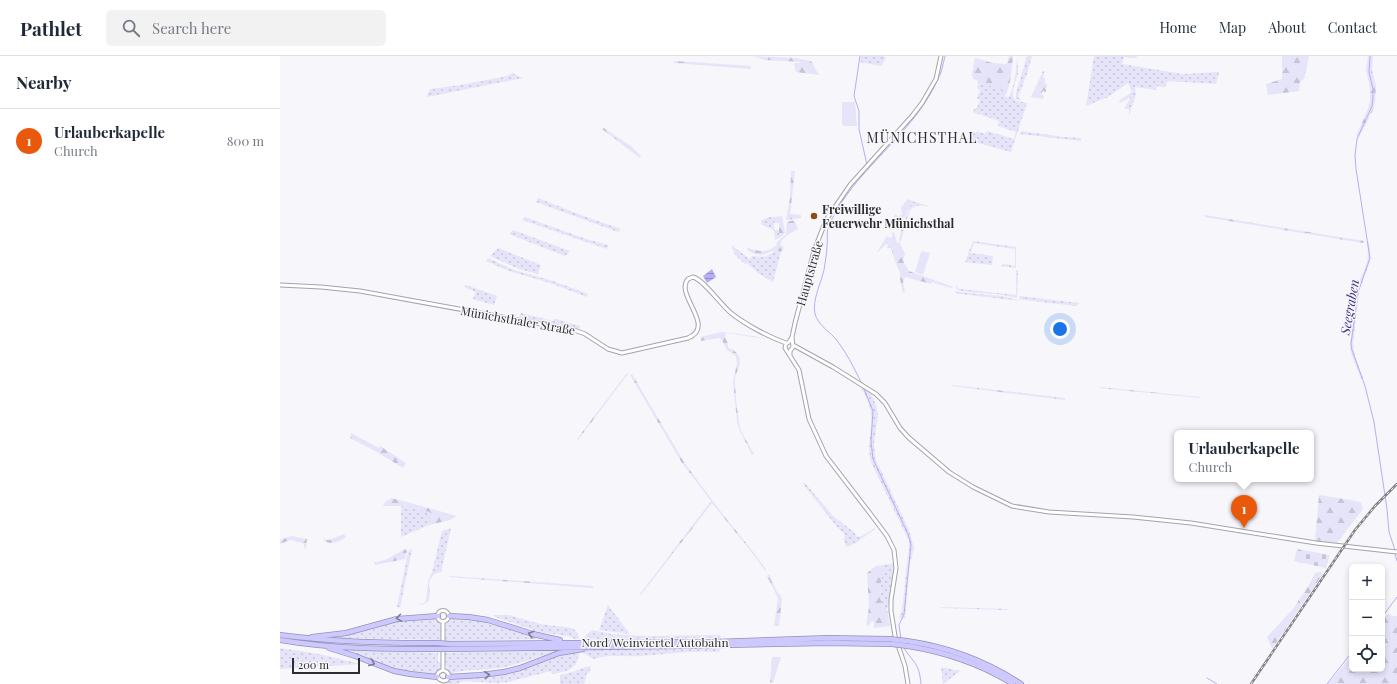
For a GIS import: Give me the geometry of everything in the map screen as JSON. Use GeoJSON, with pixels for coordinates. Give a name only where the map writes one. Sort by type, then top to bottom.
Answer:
{"type":"FeatureCollection","features":[{"type":"Feature","properties":{"kind":"highway"},"geometry":{"type":"LineString","coordinates":[[297,637],[335,635],[397,619],[438,616]]}},
{"type":"Feature","properties":{"kind":"highway"},"geometry":{"type":"LineString","coordinates":[[449,616],[488,620],[533,634],[569,642]]}},
{"type":"Feature","properties":{"kind":"highway","name":"Nord/Weinviertel Autobahn"},"geometry":{"type":"LineString","coordinates":[[280,635],[354,643],[436,646],[683,646],[891,642]]}},
{"type":"Feature","properties":{"kind":"highway","name":"Nord/Weinviertel Autobahn"},"geometry":{"type":"LineString","coordinates":[[449,646],[569,642],[699,642],[828,638],[908,643],[933,646],[959,654],[994,668],[1021,684]]}},
{"type":"Feature","properties":{"kind":"highway","name":"Nord/Weinviertel Autobahn"},"geometry":{"type":"LineString","coordinates":[[280,640],[322,646],[375,649],[436,646]]}},
{"type":"Feature","properties":{"kind":"highway","name":"Nord/Weinviertel Autobahn"},"geometry":{"type":"LineString","coordinates":[[908,643],[958,658],[1013,684]]}},
{"type":"Feature","properties":{"kind":"highway"},"geometry":{"type":"LineString","coordinates":[[322,646],[355,656],[394,671],[437,676]]}},
{"type":"Feature","properties":{"kind":"highway"},"geometry":{"type":"LineString","coordinates":[[448,677],[481,676],[504,672],[520,668],[559,653],[596,646]]}},
{"type":"Feature","properties":{"kind":"street","name":"Hauptstraße"},"geometry":{"type":"LineString","coordinates":[[790,343],[812,258],[825,222],[845,191],[922,103],[936,79],[941,56]]}},
{"type":"Feature","properties":{"kind":"street","name":"Münichsthaler Straße"},"geometry":{"type":"LineString","coordinates":[[280,284],[362,292],[574,330],[585,334],[608,349],[622,353],[688,338],[695,334],[698,327],[698,320],[684,286],[688,279],[693,277],[700,280],[719,302],[747,323],[780,340],[790,343],[859,382],[882,399],[904,433],[934,461],[966,484],[1012,506],[1049,512],[1126,516],[1191,523],[1316,544],[1396,551]]}},
{"type":"Feature","properties":{"kind":"street","name":"Münichsthaler Straße"},"geometry":{"type":"LineString","coordinates":[[780,340],[792,358]]}},
{"type":"Feature","properties":{"kind":"street"},"geometry":{"type":"LineString","coordinates":[[790,343],[786,348],[791,350],[799,349]]}},
{"type":"Feature","properties":{"kind":"street"},"geometry":{"type":"LineString","coordinates":[[790,343],[790,354],[799,370],[809,419],[826,456],[876,521],[894,550],[896,568],[891,600],[891,617],[895,636],[905,666],[908,684]]}},
{"type":"Feature","properties":{"kind":"street"},"geometry":{"type":"LineString","coordinates":[[443,622],[448,620],[449,616],[444,611],[440,612],[438,616],[443,622],[443,670]]}},
{"type":"Feature","properties":{"kind":"street"},"geometry":{"type":"LineString","coordinates":[[443,670],[447,672],[448,677],[443,683],[437,676],[439,672],[443,670]]}},
{"type":"Feature","properties":{"kind":"green space"},"geometry":{"type":"Polygon","coordinates":[[[753,56],[795,58],[811,61],[819,75],[796,72],[794,63],[801,62],[765,60],[753,56]]]}},
{"type":"Feature","properties":{"kind":"green space"},"geometry":{"type":"Polygon","coordinates":[[[861,56],[886,57],[881,66],[860,62],[861,56]]]}},
{"type":"Feature","properties":{"kind":"green space"},"geometry":{"type":"Polygon","coordinates":[[[1009,56],[1013,56],[1011,78],[1006,95],[1003,98],[1003,90],[999,87],[978,84],[977,80],[973,79],[972,74],[975,58],[993,63],[1006,64],[1009,56]]]}},
{"type":"Feature","properties":{"kind":"green space"},"geometry":{"type":"Polygon","coordinates":[[[1027,56],[1032,56],[1018,97],[1022,101],[1016,99],[1016,93],[1027,56]]]}},
{"type":"Feature","properties":{"kind":"green space"},"geometry":{"type":"Polygon","coordinates":[[[1094,56],[1137,56],[1136,58],[1124,57],[1122,64],[1183,74],[1219,72],[1216,84],[1168,81],[1165,87],[1157,86],[1156,90],[1135,87],[1136,95],[1129,115],[1129,109],[1124,109],[1131,97],[1120,103],[1119,101],[1132,92],[1128,83],[1108,97],[1086,106],[1094,56]]]}},
{"type":"Feature","properties":{"kind":"green space"},"geometry":{"type":"Polygon","coordinates":[[[1282,56],[1309,56],[1304,79],[1300,82],[1299,91],[1268,95],[1266,84],[1282,79],[1282,56]]]}},
{"type":"Feature","properties":{"kind":"green space"},"geometry":{"type":"Polygon","coordinates":[[[1368,56],[1373,56],[1372,70],[1376,86],[1375,102],[1373,110],[1359,137],[1356,136],[1370,101],[1370,88],[1366,70],[1368,56]]]}},
{"type":"Feature","properties":{"kind":"green space"},"geometry":{"type":"Polygon","coordinates":[[[1017,58],[1018,74],[1013,89],[1013,96],[1017,101],[1027,103],[1011,152],[967,140],[970,131],[976,133],[977,131],[985,134],[987,131],[1014,139],[1016,132],[998,126],[999,121],[973,112],[975,108],[977,108],[980,100],[977,98],[980,90],[977,88],[978,84],[1000,87],[1003,90],[1003,98],[1005,96],[1008,98],[1014,84],[1017,58]]]}},
{"type":"Feature","properties":{"kind":"green space"},"geometry":{"type":"Polygon","coordinates":[[[674,61],[751,66],[751,69],[674,63],[674,61]]]}},
{"type":"Feature","properties":{"kind":"green space"},"geometry":{"type":"Polygon","coordinates":[[[1043,71],[1043,78],[1045,78],[1045,84],[1047,84],[1046,92],[1043,91],[1041,94],[1044,96],[1043,99],[1031,97],[1043,71]]]}},
{"type":"Feature","properties":{"kind":"green space"},"geometry":{"type":"Polygon","coordinates":[[[512,73],[523,78],[427,97],[430,89],[500,78],[512,73]]]}},
{"type":"Feature","properties":{"kind":"green space"},"geometry":{"type":"Polygon","coordinates":[[[842,102],[855,102],[857,126],[844,126],[842,124],[842,102]]]}},
{"type":"Feature","properties":{"kind":"green space"},"geometry":{"type":"Polygon","coordinates":[[[604,128],[631,146],[641,156],[640,158],[602,129],[604,128]]]}},
{"type":"Feature","properties":{"kind":"green space"},"geometry":{"type":"Polygon","coordinates":[[[1021,131],[1081,138],[1081,141],[1020,134],[1021,131]]]}},
{"type":"Feature","properties":{"kind":"green space"},"geometry":{"type":"Polygon","coordinates":[[[791,171],[795,171],[790,214],[801,215],[801,218],[786,220],[790,198],[791,171]]]}},
{"type":"Feature","properties":{"kind":"green space"},"geometry":{"type":"Polygon","coordinates":[[[538,198],[621,229],[618,232],[536,202],[538,198]]]}},
{"type":"Feature","properties":{"kind":"green space"},"geometry":{"type":"Polygon","coordinates":[[[908,199],[912,201],[905,217],[900,219],[894,217],[895,214],[898,216],[902,215],[901,207],[908,199]]]}},
{"type":"Feature","properties":{"kind":"green space"},"geometry":{"type":"Polygon","coordinates":[[[912,201],[934,208],[915,206],[910,210],[900,243],[901,230],[912,201]]]}},
{"type":"Feature","properties":{"kind":"green space"},"geometry":{"type":"Polygon","coordinates":[[[1205,215],[1364,241],[1363,243],[1205,217],[1205,215]]]}},
{"type":"Feature","properties":{"kind":"green space"},"geometry":{"type":"Polygon","coordinates":[[[782,216],[785,233],[779,238],[779,223],[774,223],[774,217],[782,216]]]}},
{"type":"Feature","properties":{"kind":"green space"},"geometry":{"type":"Polygon","coordinates":[[[525,217],[586,239],[608,245],[607,249],[522,220],[525,217]]]}},
{"type":"Feature","properties":{"kind":"green space"},"geometry":{"type":"Polygon","coordinates":[[[769,217],[774,217],[774,230],[762,225],[761,221],[769,217]]]}},
{"type":"Feature","properties":{"kind":"green space"},"geometry":{"type":"Polygon","coordinates":[[[794,220],[798,229],[781,241],[782,242],[780,244],[784,248],[781,252],[776,250],[758,255],[747,250],[748,248],[763,251],[773,248],[777,245],[776,243],[786,234],[787,222],[794,220]]]}},
{"type":"Feature","properties":{"kind":"green space"},"geometry":{"type":"Polygon","coordinates":[[[513,230],[570,251],[565,256],[509,234],[513,230]]]}},
{"type":"Feature","properties":{"kind":"green space"},"geometry":{"type":"Polygon","coordinates":[[[774,230],[779,230],[779,238],[775,240],[774,230]]]}},
{"type":"Feature","properties":{"kind":"green space"},"geometry":{"type":"Polygon","coordinates":[[[894,232],[897,243],[900,243],[905,253],[903,261],[909,271],[953,287],[951,288],[932,282],[931,284],[905,277],[903,282],[905,292],[903,293],[900,273],[891,248],[887,248],[888,245],[886,244],[877,252],[887,236],[889,238],[892,237],[892,233],[894,232]]]}},
{"type":"Feature","properties":{"kind":"green space"},"geometry":{"type":"Polygon","coordinates":[[[973,241],[1016,247],[1016,268],[1001,266],[1004,264],[1015,266],[1015,249],[974,243],[970,253],[993,256],[992,265],[965,262],[973,241]]]}},
{"type":"Feature","properties":{"kind":"green space"},"geometry":{"type":"Polygon","coordinates":[[[1369,242],[1370,261],[1359,292],[1353,344],[1355,356],[1363,378],[1361,379],[1351,353],[1350,345],[1355,295],[1368,259],[1367,243],[1369,242]]]}},
{"type":"Feature","properties":{"kind":"green space"},"geometry":{"type":"Polygon","coordinates":[[[731,245],[750,259],[752,256],[763,257],[776,250],[781,252],[773,282],[758,273],[747,263],[745,264],[735,255],[731,245]]]}},
{"type":"Feature","properties":{"kind":"green space"},"geometry":{"type":"Polygon","coordinates":[[[498,248],[541,265],[538,274],[519,269],[490,256],[498,248]]]}},
{"type":"Feature","properties":{"kind":"green space"},"geometry":{"type":"Polygon","coordinates":[[[922,251],[930,253],[923,275],[915,272],[922,251]]]}},
{"type":"Feature","properties":{"kind":"green space"},"geometry":{"type":"Polygon","coordinates":[[[488,258],[514,270],[553,281],[588,294],[587,297],[550,283],[509,271],[486,261],[488,258]]]}},
{"type":"Feature","properties":{"kind":"green space"},"geometry":{"type":"Polygon","coordinates":[[[1016,270],[1018,270],[1017,298],[997,294],[968,292],[957,290],[956,287],[957,285],[957,288],[960,289],[1016,295],[1016,270]]]}},
{"type":"Feature","properties":{"kind":"green space"},"geometry":{"type":"Polygon","coordinates":[[[466,285],[497,296],[494,305],[473,299],[476,292],[464,287],[466,285]]]}},
{"type":"Feature","properties":{"kind":"green space"},"geometry":{"type":"Polygon","coordinates":[[[955,291],[1002,296],[1021,301],[961,294],[955,293],[955,291]]]}},
{"type":"Feature","properties":{"kind":"green space"},"geometry":{"type":"Polygon","coordinates":[[[1020,296],[1079,304],[1076,306],[1025,300],[1019,299],[1020,296]]]}},
{"type":"Feature","properties":{"kind":"green space"},"geometry":{"type":"Polygon","coordinates":[[[521,313],[553,321],[556,319],[580,326],[580,329],[519,318],[521,313]]]}},
{"type":"Feature","properties":{"kind":"green space"},"geometry":{"type":"Polygon","coordinates":[[[722,332],[766,339],[726,333],[725,337],[728,348],[736,352],[740,360],[735,381],[736,398],[741,430],[754,454],[752,455],[739,429],[737,421],[733,382],[737,363],[736,356],[727,350],[722,340],[719,338],[701,341],[700,337],[722,332]]]}},
{"type":"Feature","properties":{"kind":"green space"},"geometry":{"type":"Polygon","coordinates":[[[627,373],[628,374],[578,440],[577,439],[627,373]]]}},
{"type":"Feature","properties":{"kind":"green space"},"geometry":{"type":"Polygon","coordinates":[[[632,374],[684,462],[754,553],[765,568],[766,572],[712,503],[641,595],[640,594],[711,501],[682,463],[630,375],[632,374]]]}},
{"type":"Feature","properties":{"kind":"green space"},"geometry":{"type":"Polygon","coordinates":[[[952,386],[1065,398],[1065,400],[952,386]]]}},
{"type":"Feature","properties":{"kind":"green space"},"geometry":{"type":"Polygon","coordinates":[[[861,387],[871,393],[877,408],[878,416],[874,443],[875,458],[909,530],[914,548],[909,568],[905,619],[899,618],[902,610],[909,541],[871,462],[869,443],[871,414],[861,387]]]}},
{"type":"Feature","properties":{"kind":"green space"},"geometry":{"type":"Polygon","coordinates":[[[1099,388],[1200,397],[1200,398],[1099,388]]]}},
{"type":"Feature","properties":{"kind":"green space"},"geometry":{"type":"Polygon","coordinates":[[[351,433],[379,448],[380,446],[406,463],[403,468],[350,438],[351,433]]]}},
{"type":"Feature","properties":{"kind":"green space"},"geometry":{"type":"Polygon","coordinates":[[[805,483],[833,516],[854,532],[857,537],[875,529],[856,543],[846,547],[844,539],[845,535],[803,484],[805,483]]]}},
{"type":"Feature","properties":{"kind":"green space"},"geometry":{"type":"Polygon","coordinates":[[[1319,495],[1361,503],[1363,509],[1336,544],[1315,541],[1319,495]]]}},
{"type":"Feature","properties":{"kind":"green space"},"geometry":{"type":"Polygon","coordinates":[[[392,498],[457,516],[450,520],[429,525],[430,512],[401,506],[383,506],[385,502],[392,498]]]}},
{"type":"Feature","properties":{"kind":"green space"},"geometry":{"type":"Polygon","coordinates":[[[401,506],[431,512],[429,525],[401,537],[401,506]]]}},
{"type":"Feature","properties":{"kind":"green space"},"geometry":{"type":"Polygon","coordinates":[[[451,528],[441,572],[434,574],[429,581],[429,600],[424,604],[416,606],[426,602],[428,581],[432,572],[442,531],[451,528]]]}},
{"type":"Feature","properties":{"kind":"green space"},"geometry":{"type":"Polygon","coordinates":[[[344,534],[346,537],[338,542],[330,543],[324,541],[324,539],[329,540],[344,534]]]}},
{"type":"Feature","properties":{"kind":"green space"},"geometry":{"type":"Polygon","coordinates":[[[291,536],[307,539],[306,549],[303,543],[290,540],[280,544],[280,540],[291,536]]]}},
{"type":"Feature","properties":{"kind":"green space"},"geometry":{"type":"Polygon","coordinates":[[[405,549],[407,551],[405,559],[375,565],[374,563],[387,559],[405,549]]]}},
{"type":"Feature","properties":{"kind":"green space"},"geometry":{"type":"Polygon","coordinates":[[[411,549],[400,608],[397,607],[408,552],[411,549]]]}},
{"type":"Feature","properties":{"kind":"green space"},"geometry":{"type":"Polygon","coordinates":[[[1297,549],[1330,555],[1326,568],[1294,561],[1297,549]]]}},
{"type":"Feature","properties":{"kind":"green space"},"geometry":{"type":"Polygon","coordinates":[[[894,563],[894,576],[888,607],[887,609],[883,609],[880,590],[883,565],[894,563]]]}},
{"type":"Feature","properties":{"kind":"green space"},"geometry":{"type":"Polygon","coordinates":[[[883,565],[880,590],[883,609],[887,609],[890,626],[874,628],[874,622],[872,621],[868,626],[866,625],[869,607],[867,573],[876,566],[883,565]]]}},
{"type":"Feature","properties":{"kind":"green space"},"geometry":{"type":"Polygon","coordinates":[[[1320,572],[1323,574],[1272,649],[1267,637],[1293,609],[1315,573],[1320,572]]]}},
{"type":"Feature","properties":{"kind":"green space"},"geometry":{"type":"Polygon","coordinates":[[[769,574],[778,594],[780,594],[782,599],[779,626],[774,626],[778,598],[767,576],[769,574]]]}},
{"type":"Feature","properties":{"kind":"green space"},"geometry":{"type":"Polygon","coordinates":[[[449,577],[593,586],[593,588],[449,577]]]}},
{"type":"Feature","properties":{"kind":"green space"},"geometry":{"type":"Polygon","coordinates":[[[608,605],[630,634],[599,630],[608,605]]]}},
{"type":"Feature","properties":{"kind":"green space"},"geometry":{"type":"Polygon","coordinates":[[[941,608],[1008,609],[1008,610],[941,608]]]}},
{"type":"Feature","properties":{"kind":"green space"},"geometry":{"type":"Polygon","coordinates":[[[1388,614],[1397,616],[1397,684],[1328,684],[1349,659],[1349,672],[1385,672],[1385,617],[1388,614]]]}},
{"type":"Feature","properties":{"kind":"green space"},"geometry":{"type":"Polygon","coordinates":[[[493,615],[509,615],[540,624],[572,628],[577,632],[579,639],[540,632],[495,617],[493,615]]]}},
{"type":"Feature","properties":{"kind":"green space"},"geometry":{"type":"Polygon","coordinates":[[[436,618],[441,626],[441,640],[331,638],[393,621],[436,618]]]}},
{"type":"Feature","properties":{"kind":"green space"},"geometry":{"type":"Polygon","coordinates":[[[450,618],[485,621],[545,639],[445,641],[446,625],[450,618]]]}},
{"type":"Feature","properties":{"kind":"green space"},"geometry":{"type":"Polygon","coordinates":[[[593,630],[611,634],[644,636],[720,635],[721,638],[583,639],[593,630]]]}},
{"type":"Feature","properties":{"kind":"green space"},"geometry":{"type":"Polygon","coordinates":[[[280,648],[319,654],[361,664],[280,669],[280,648]]]}},
{"type":"Feature","properties":{"kind":"green space"},"geometry":{"type":"Polygon","coordinates":[[[721,648],[719,652],[611,656],[594,659],[582,651],[715,649],[721,648]]]}},
{"type":"Feature","properties":{"kind":"green space"},"geometry":{"type":"Polygon","coordinates":[[[568,649],[508,666],[493,669],[462,671],[450,674],[445,659],[445,653],[568,649]]]}},
{"type":"Feature","properties":{"kind":"green space"},"geometry":{"type":"Polygon","coordinates":[[[343,650],[438,653],[438,662],[441,663],[440,669],[436,674],[416,673],[394,670],[343,650]]]}},
{"type":"Feature","properties":{"kind":"green space"},"geometry":{"type":"Polygon","coordinates":[[[579,651],[577,662],[574,666],[563,672],[552,674],[551,671],[508,682],[496,683],[464,681],[456,684],[445,684],[450,678],[504,674],[551,658],[579,651]]]}},
{"type":"Feature","properties":{"kind":"green space"},"geometry":{"type":"Polygon","coordinates":[[[772,657],[781,657],[773,683],[770,682],[772,657]]]}},
{"type":"Feature","properties":{"kind":"green space"},"geometry":{"type":"Polygon","coordinates":[[[591,666],[584,684],[560,684],[560,675],[591,666]]]}},
{"type":"Feature","properties":{"kind":"green space"},"geometry":{"type":"Polygon","coordinates":[[[941,667],[960,671],[943,684],[941,667]]]}},
{"type":"Feature","properties":{"kind":"shaded area"},"geometry":{"type":"Polygon","coordinates":[[[712,269],[716,277],[707,283],[703,276],[712,269]]]}},
{"type":"Feature","properties":{"kind":"waterway"},"geometry":{"type":"LineString","coordinates":[[860,56],[854,96],[859,111],[859,129],[867,165]]}},
{"type":"Feature","properties":{"kind":"waterway"},"geometry":{"type":"LineString","coordinates":[[862,384],[842,348],[834,337],[820,324],[815,314],[814,309],[816,297],[826,258],[828,228],[840,205],[853,187],[914,118],[927,99],[940,74],[945,56]]}},
{"type":"Feature","properties":{"kind":"waterway","name":"Seegraben"},"geometry":{"type":"LineString","coordinates":[[1370,56],[1369,72],[1373,89],[1372,106],[1357,139],[1355,155],[1370,258],[1358,292],[1351,344],[1365,386],[1374,422],[1389,532],[1395,550]]}},
{"type":"Feature","properties":{"kind":"waterway"},"geometry":{"type":"LineString","coordinates":[[864,389],[873,411],[871,441],[873,459],[908,534],[911,544],[904,614],[899,625],[901,639]]}},
{"type":"Feature","properties":{"kind":"waterway","name":"Seegraben"},"geometry":{"type":"LineString","coordinates":[[1395,554],[1397,561]]}},
{"type":"Feature","properties":{"kind":"waterway","name":"Seegraben"},"geometry":{"type":"LineString","coordinates":[[1385,613],[1397,597]]}},
{"type":"Feature","properties":{"kind":"waterway"},"geometry":{"type":"LineString","coordinates":[[904,648],[916,664],[919,671],[921,684]]}},
{"type":"Feature","properties":{"kind":"waterway","name":"Seegraben"},"geometry":{"type":"LineString","coordinates":[[1327,684],[1349,656]]}},
{"type":"Feature","properties":{"kind":"waterway"},"geometry":{"type":"LineString","coordinates":[[1207,678],[1217,684]]}},
{"type":"Feature","properties":{"kind":"railway"},"geometry":{"type":"LineString","coordinates":[[1251,684],[1355,530],[1375,506],[1397,484]]}},
{"type":"Feature","properties":{"kind":"place","name":"Freiwillige Feuerwehr Münichsthal"},"geometry":{"type":"Point","coordinates":[814,216]}},
{"type":"Feature","properties":{"kind":"place","name":"Urlauberkapelle"},"geometry":{"type":"Point","coordinates":[1244,528]}},
{"type":"Feature","properties":{"kind":"district","name":"MÜNICHSTHAL"},"geometry":{"type":"Point","coordinates":[922,137]}}]}
